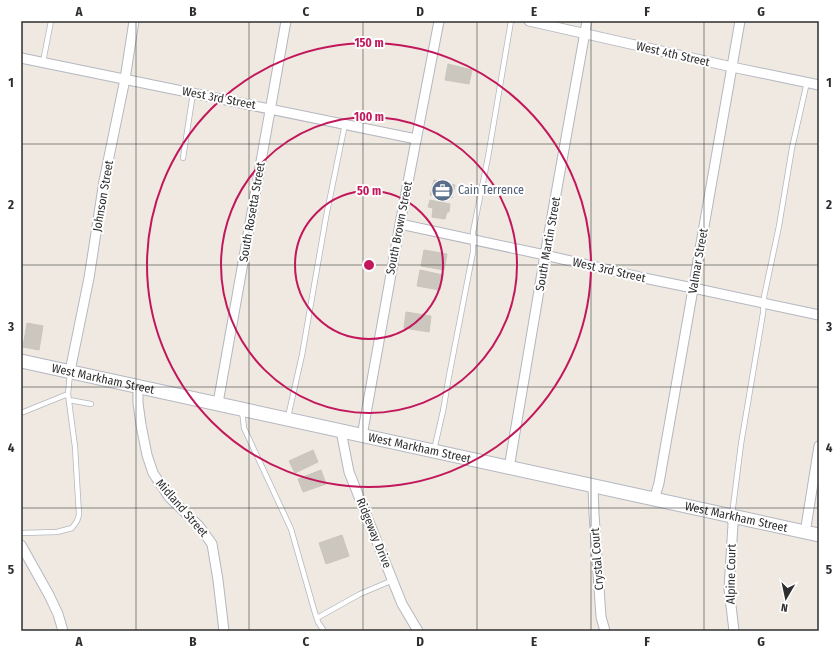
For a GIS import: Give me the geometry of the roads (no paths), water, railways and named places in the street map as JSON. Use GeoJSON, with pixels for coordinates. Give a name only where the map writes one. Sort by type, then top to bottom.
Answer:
{"type":"FeatureCollection","features":[{"type":"Feature","properties":{"kind":"main road","name":"West Markham Street"},"geometry":{"type":"LineString","coordinates":[[21,360],[593,487],[819,535]]}},
{"type":"Feature","properties":{"kind":"street","name":"Johnson Street"},"geometry":{"type":"LineString","coordinates":[[70,371],[89,278],[104,181],[125,79],[134,21]]}},
{"type":"Feature","properties":{"kind":"street","name":"South Rosetta Street"},"geometry":{"type":"LineString","coordinates":[[218,403],[286,21]]}},
{"type":"Feature","properties":{"kind":"street","name":"South Brown Street"},"geometry":{"type":"LineString","coordinates":[[362,436],[400,224],[439,21]]}},
{"type":"Feature","properties":{"kind":"street","name":"West 4th Street"},"geometry":{"type":"LineString","coordinates":[[528,21],[819,85]]}},
{"type":"Feature","properties":{"kind":"street","name":"South Martin Street"},"geometry":{"type":"LineString","coordinates":[[509,468],[545,255],[588,21]]}},
{"type":"Feature","properties":{"kind":"street","name":"Valmar Street"},"geometry":{"type":"LineString","coordinates":[[654,500],[659,483],[740,21]]}},
{"type":"Feature","properties":{"kind":"street","name":"West 3rd Street"},"geometry":{"type":"LineString","coordinates":[[21,58],[271,108],[416,139]]}},
{"type":"Feature","properties":{"kind":"street","name":"West 3rd Street"},"geometry":{"type":"LineString","coordinates":[[400,224],[819,315]]}},
{"type":"Feature","properties":{"kind":"street","name":"Midland Street"},"geometry":{"type":"LineString","coordinates":[[138,386],[138,402],[141,425],[147,455],[153,473],[169,497],[199,526],[212,544],[224,631]]}},
{"type":"Feature","properties":{"kind":"street","name":"Ridgeway Drive"},"geometry":{"type":"LineString","coordinates":[[341,430],[349,472],[402,604],[418,631]]}},
{"type":"Feature","properties":{"kind":"street"},"geometry":{"type":"LineString","coordinates":[[805,532],[819,446]]}},
{"type":"Feature","properties":{"kind":"street","name":"Crystal Court"},"geometry":{"type":"LineString","coordinates":[[593,487],[601,617],[605,631]]}},
{"type":"Feature","properties":{"kind":"street","name":"Alpine Court"},"geometry":{"type":"LineString","coordinates":[[732,517],[733,524],[729,589],[734,631]]}},
{"type":"Feature","properties":{"kind":"street"},"geometry":{"type":"LineString","coordinates":[[21,545],[49,595],[58,614],[63,631]]}},
{"type":"Feature","properties":{"kind":"lane"},"geometry":{"type":"LineString","coordinates":[[43,62],[51,21]]}},
{"type":"Feature","properties":{"kind":"lane"},"geometry":{"type":"LineString","coordinates":[[434,451],[474,252],[473,232],[488,157],[511,21]]}},
{"type":"Feature","properties":{"kind":"lane"},"geometry":{"type":"LineString","coordinates":[[732,517],[741,444],[764,303],[792,148],[807,82]]}},
{"type":"Feature","properties":{"kind":"lane"},"geometry":{"type":"LineString","coordinates":[[182,158],[192,93]]}},
{"type":"Feature","properties":{"kind":"lane"},"geometry":{"type":"LineString","coordinates":[[287,419],[302,355],[326,217],[345,124]]}},
{"type":"Feature","properties":{"kind":"lane"},"geometry":{"type":"LineString","coordinates":[[21,533],[57,532],[72,528],[79,515],[75,447],[68,394],[70,371]]}},
{"type":"Feature","properties":{"kind":"lane"},"geometry":{"type":"LineString","coordinates":[[21,413],[68,394]]}},
{"type":"Feature","properties":{"kind":"lane"},"geometry":{"type":"LineString","coordinates":[[69,400],[91,404]]}},
{"type":"Feature","properties":{"kind":"lane"},"geometry":{"type":"LineString","coordinates":[[242,409],[242,421],[244,428],[291,529],[317,618],[324,631]]}},
{"type":"Feature","properties":{"kind":"lane"},"geometry":{"type":"LineString","coordinates":[[317,618],[360,594],[393,580]]}},
{"type":"Feature","properties":{"kind":"place","name":"Cain Terrence"},"geometry":{"type":"Point","coordinates":[443,190]}}]}
